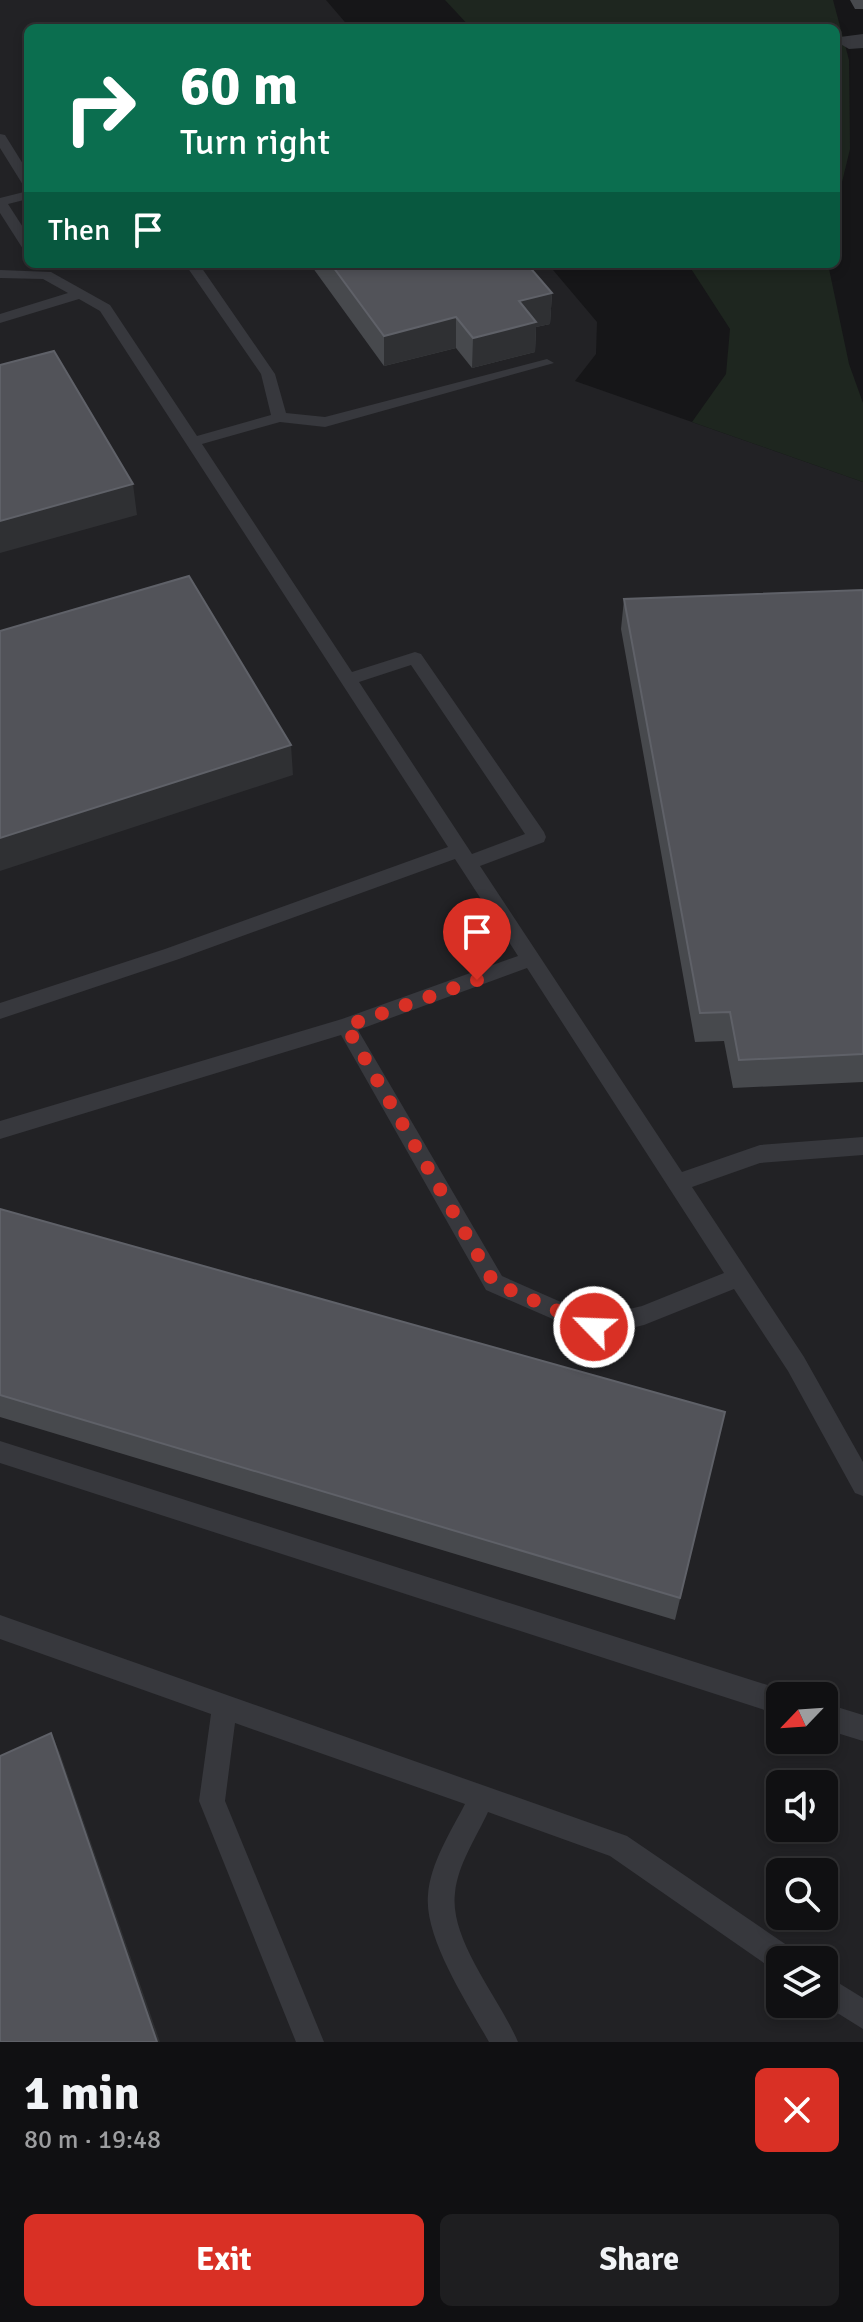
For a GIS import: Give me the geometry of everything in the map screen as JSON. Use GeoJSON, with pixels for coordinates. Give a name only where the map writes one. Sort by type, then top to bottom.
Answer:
{"type":"FeatureCollection","features":[{"type":"Feature","properties":{"kind":"lane"},"geometry":{"type":"LineString","coordinates":[[0,138],[24,176]]}},
{"type":"Feature","properties":{"kind":"lane"},"geometry":{"type":"LineString","coordinates":[[24,196],[0,202],[24,240]]}},
{"type":"Feature","properties":{"kind":"lane"},"geometry":{"type":"LineString","coordinates":[[195,268],[268,374],[279,417]]}},
{"type":"Feature","properties":{"kind":"lane"},"geometry":{"type":"LineString","coordinates":[[0,274],[42,270],[105,308],[796,1364],[863,1485]]}},
{"type":"Feature","properties":{"kind":"lane"},"geometry":{"type":"LineString","coordinates":[[0,319],[80,294]]}},
{"type":"Feature","properties":{"kind":"lane"},"geometry":{"type":"LineString","coordinates":[[193,442],[279,417],[325,422],[547,363]]}},
{"type":"Feature","properties":{"kind":"lane"},"geometry":{"type":"LineString","coordinates":[[0,1011],[463,856],[537,837],[415,658],[348,679]]}},
{"type":"Feature","properties":{"kind":"lane"},"geometry":{"type":"LineString","coordinates":[[0,1130],[346,1026],[531,959]]}},
{"type":"Feature","properties":{"kind":"lane"},"geometry":{"type":"LineString","coordinates":[[346,1026],[494,1283],[594,1327],[644,1315],[739,1277]]}},
{"type":"Feature","properties":{"kind":"lane"},"geometry":{"type":"LineString","coordinates":[[677,1183],[760,1154],[863,1146]]}},
{"type":"Feature","properties":{"kind":"lane"},"geometry":{"type":"LineString","coordinates":[[0,1452],[766,1698]]}},
{"type":"Feature","properties":{"kind":"lane"},"geometry":{"type":"LineString","coordinates":[[0,1627],[618,1845],[766,1948]]}},
{"type":"Feature","properties":{"kind":"lane"},"geometry":{"type":"LineString","coordinates":[[225,1706],[212,1801],[310,2042]]}},
{"type":"Feature","properties":{"kind":"lane"},"geometry":{"type":"LineString","coordinates":[[838,1720],[863,1728]]}},
{"type":"Feature","properties":{"kind":"lane"},"geometry":{"type":"LineString","coordinates":[[482,1797],[441,1895],[442,1921],[504,2042]]}},
{"type":"Feature","properties":{"kind":"lane"},"geometry":{"type":"LineString","coordinates":[[838,1998],[863,2015]]}},
{"type":"Feature","properties":{"kind":"shaded area"},"geometry":{"type":"Polygon","coordinates":[[[0,0],[326,0],[347,24],[24,24],[24,268],[551,268],[597,322],[596,354],[575,381],[863,482],[863,2042],[0,2042],[0,0]]]}},
{"type":"Feature","properties":{"kind":"shaded area"},"geometry":{"type":"Polygon","coordinates":[[[445,0],[833,0],[839,24],[467,24],[445,0]]]}},
{"type":"Feature","properties":{"kind":"shaded area"},"geometry":{"type":"Polygon","coordinates":[[[840,26],[849,60],[850,149],[840,190],[840,26]]]}},
{"type":"Feature","properties":{"kind":"shaded area"},"geometry":{"type":"Polygon","coordinates":[[[691,268],[829,268],[849,364],[863,403],[863,482],[692,422],[726,374],[730,329],[691,268]]]}},
{"type":"Feature","properties":{"kind":"building"},"geometry":{"type":"Polygon","coordinates":[[[334,268],[530,268],[552,293],[519,301],[536,322],[473,338],[456,317],[384,336],[334,268]]]}},
{"type":"Feature","properties":{"kind":"building"},"geometry":{"type":"Polygon","coordinates":[[[54,351],[133,484],[0,521],[0,365],[54,351]]]}},
{"type":"Feature","properties":{"kind":"building"},"geometry":{"type":"Polygon","coordinates":[[[189,576],[291,745],[0,838],[0,631],[189,576]]]}},
{"type":"Feature","properties":{"kind":"building"},"geometry":{"type":"Polygon","coordinates":[[[863,590],[863,1054],[739,1060],[730,1012],[700,1013],[624,599],[863,590]]]}},
{"type":"Feature","properties":{"kind":"building"},"geometry":{"type":"Polygon","coordinates":[[[0,1209],[725,1412],[680,1598],[0,1395],[0,1209]]]}},
{"type":"Feature","properties":{"kind":"building"},"geometry":{"type":"Polygon","coordinates":[[[51,1733],[157,2042],[0,2042],[0,1756],[51,1733]]]}},
{"type":"Feature","properties":{"kind":"route"},"geometry":{"type":"LineString","coordinates":[[477,980],[346,1026],[494,1283],[594,1327]]}}]}
